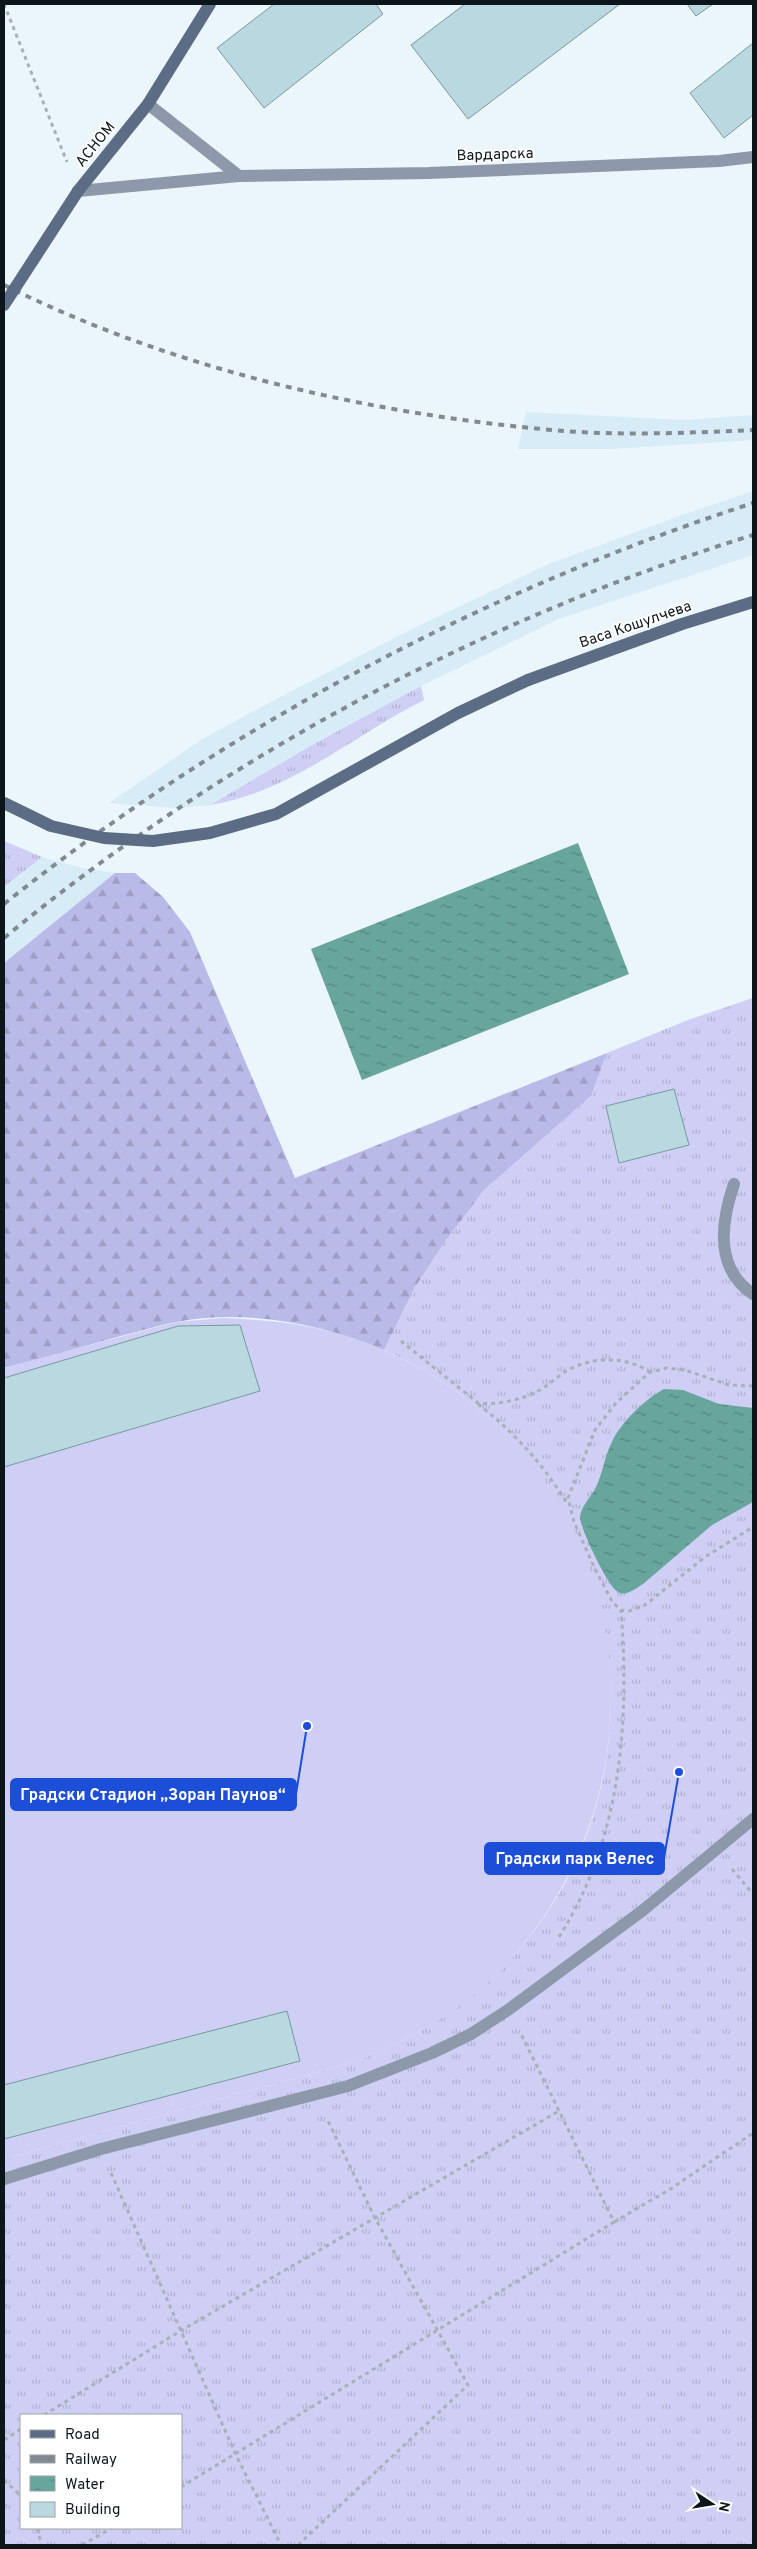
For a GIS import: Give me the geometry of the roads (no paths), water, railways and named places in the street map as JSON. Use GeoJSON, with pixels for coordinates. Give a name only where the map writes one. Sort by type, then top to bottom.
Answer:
{"type":"FeatureCollection","features":[{"type":"Feature","properties":{"kind":"main road","name":"АСНОМ"},"geometry":{"type":"LineString","coordinates":[[4,305],[78,191],[148,104],[210,4]]}},
{"type":"Feature","properties":{"kind":"main road","name":"Васа Кошулчева"},"geometry":{"type":"LineString","coordinates":[[4,803],[51,826],[104,838],[153,841],[210,833],[276,814],[458,713],[528,680],[682,624],[753,602]]}},
{"type":"Feature","properties":{"kind":"street"},"geometry":{"type":"LineString","coordinates":[[148,104],[239,176]]}},
{"type":"Feature","properties":{"kind":"street","name":"Вардарска"},"geometry":{"type":"LineString","coordinates":[[78,191],[239,176],[430,173],[719,161],[753,157]]}},
{"type":"Feature","properties":{"kind":"street"},"geometry":{"type":"LineString","coordinates":[[734,1184],[724,1218],[724,1251],[733,1273],[742,1287],[753,1294]]}},
{"type":"Feature","properties":{"kind":"street"},"geometry":{"type":"LineString","coordinates":[[4,2179],[101,2149],[315,2096],[348,2086],[432,2053],[471,2034],[508,2010],[642,1911],[753,1818]]}},
{"type":"Feature","properties":{"kind":"water"},"geometry":{"type":"Polygon","coordinates":[[[578,843],[629,974],[362,1080],[311,949],[578,843]]]}},
{"type":"Feature","properties":{"kind":"water"},"geometry":{"type":"Polygon","coordinates":[[[664,1389],[683,1390],[719,1404],[753,1408],[753,1502],[712,1525],[643,1584],[631,1591],[621,1593],[608,1580],[585,1534],[580,1518],[584,1506],[596,1487],[609,1449],[620,1428],[641,1406],[664,1389]]]}},
{"type":"Feature","properties":{"kind":"railway"},"geometry":{"type":"LineString","coordinates":[[4,285],[68,315],[134,341],[271,383],[341,399],[481,422],[577,432],[678,433],[753,430]]}},
{"type":"Feature","properties":{"kind":"railway"},"geometry":{"type":"LineString","coordinates":[[4,904],[89,840],[177,779],[267,723],[360,670],[456,622],[553,578],[652,538],[753,503]]}},
{"type":"Feature","properties":{"kind":"railway"},"geometry":{"type":"LineString","coordinates":[[4,938],[88,872],[175,810],[266,753],[359,700],[455,652],[552,608],[652,569],[753,535]]}},
{"type":"Feature","properties":{"kind":"place","name":"Градски Стадион „Зоран Паунов“"},"geometry":{"type":"Point","coordinates":[307,1726]}},
{"type":"Feature","properties":{"kind":"place","name":"Градски парк Велес"},"geometry":{"type":"Point","coordinates":[679,1772]}}]}
